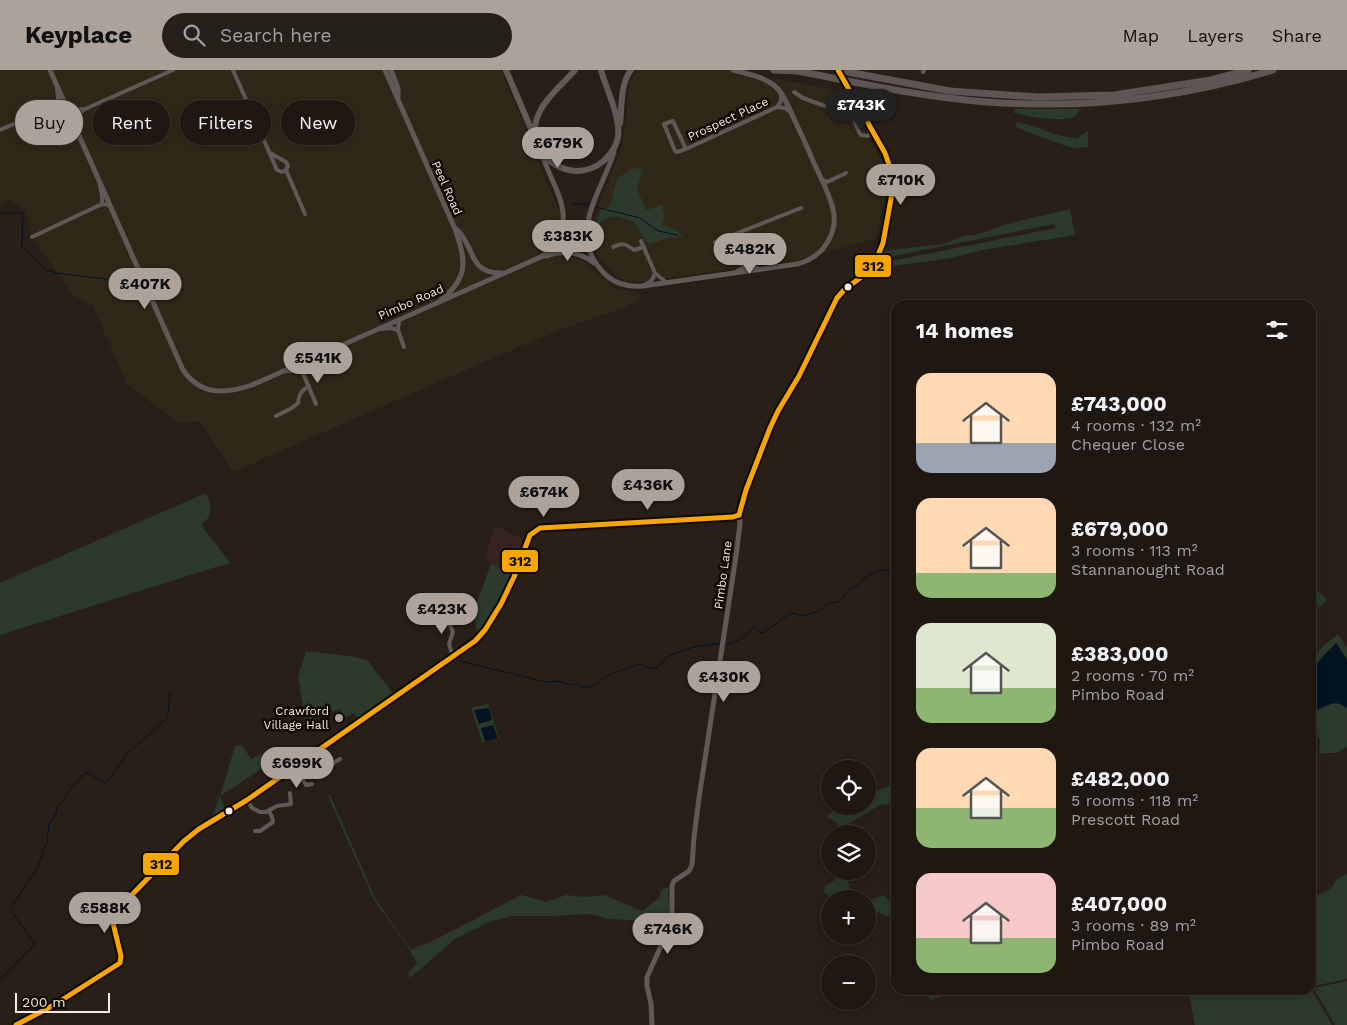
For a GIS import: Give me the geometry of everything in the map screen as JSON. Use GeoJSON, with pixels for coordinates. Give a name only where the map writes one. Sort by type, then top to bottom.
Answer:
{"type":"FeatureCollection","features":[{"type":"Feature","properties":{"kind":"highway"},"geometry":{"type":"LineString","coordinates":[[774,70],[795,70],[926,95],[1020,104],[1090,103],[1157,96],[1198,89],[1273,70]]}},
{"type":"Feature","properties":{"kind":"highway"},"geometry":{"type":"LineString","coordinates":[[837,70],[950,91],[1038,97],[1114,94],[1211,80],[1248,70]]}},
{"type":"Feature","properties":{"kind":"main road"},"geometry":{"type":"LineString","coordinates":[[506,70],[541,152],[563,169],[579,171],[589,169],[603,161],[616,144],[620,128],[624,90],[631,70]]}},
{"type":"Feature","properties":{"kind":"main road"},"geometry":{"type":"LineString","coordinates":[[536,140],[535,127],[540,109],[575,70]]}},
{"type":"Feature","properties":{"kind":"main road"},"geometry":{"type":"LineString","coordinates":[[601,70],[615,114],[618,134]]}},
{"type":"Feature","properties":{"kind":"street","name":"Pimbo Road"},"geometry":{"type":"LineString","coordinates":[[50,70],[63,100]]}},
{"type":"Feature","properties":{"kind":"street"},"geometry":{"type":"LineString","coordinates":[[85,109],[174,70]]}},
{"type":"Feature","properties":{"kind":"street"},"geometry":{"type":"LineString","coordinates":[[233,70],[277,170],[282,172],[286,170]]}},
{"type":"Feature","properties":{"kind":"street","name":"Peel Road"},"geometry":{"type":"LineString","coordinates":[[385,70],[463,251],[464,264],[454,287],[436,303]]}},
{"type":"Feature","properties":{"kind":"street","name":"Peel Road"},"geometry":{"type":"LineString","coordinates":[[391,70],[398,88],[398,100]]}},
{"type":"Feature","properties":{"kind":"street"},"geometry":{"type":"LineString","coordinates":[[543,256],[558,252],[568,252],[584,256],[618,283],[628,286],[643,286],[802,263],[811,259],[822,250],[832,235],[834,208],[792,114],[781,92],[773,85],[764,79],[733,70]]}},
{"type":"Feature","properties":{"kind":"street","name":"Pimbo Lane"},"geometry":{"type":"LineString","coordinates":[[652,1025],[647,977],[668,930],[672,912],[672,886],[678,878],[689,871],[692,865],[699,798],[736,556],[740,524],[739,515],[750,478],[778,411],[799,376],[837,298],[844,290],[872,269],[880,252],[888,219],[893,188],[892,174],[887,159],[837,70]]}},
{"type":"Feature","properties":{"kind":"street"},"geometry":{"type":"LineString","coordinates":[[54,80],[58,100]]}},
{"type":"Feature","properties":{"kind":"street","name":"Prospect Place"},"geometry":{"type":"LineString","coordinates":[[777,107],[781,100],[781,92]]}},
{"type":"Feature","properties":{"kind":"street"},"geometry":{"type":"LineString","coordinates":[[794,92],[803,98],[852,116],[861,135],[865,136],[873,133]]}},
{"type":"Feature","properties":{"kind":"street","name":"Prospect Place"},"geometry":{"type":"LineString","coordinates":[[686,149],[673,121],[664,124],[677,152],[686,149],[777,107],[785,108],[792,114]]}},
{"type":"Feature","properties":{"kind":"street"},"geometry":{"type":"LineString","coordinates":[[0,130],[15,124]]}},
{"type":"Feature","properties":{"kind":"street"},"geometry":{"type":"LineString","coordinates":[[595,263],[587,243],[586,230],[588,218],[616,144]]}},
{"type":"Feature","properties":{"kind":"street","name":"Pimbo Road"},"geometry":{"type":"LineString","coordinates":[[83,145],[183,370],[191,380],[208,389],[218,391],[230,391],[252,385],[543,256],[552,248],[560,234],[564,221],[558,193],[541,152]]}},
{"type":"Feature","properties":{"kind":"street"},"geometry":{"type":"LineString","coordinates":[[270,153],[286,162],[288,166],[286,170],[305,214]]}},
{"type":"Feature","properties":{"kind":"street"},"geometry":{"type":"LineString","coordinates":[[821,179],[827,182],[846,173]]}},
{"type":"Feature","properties":{"kind":"street"},"geometry":{"type":"LineString","coordinates":[[97,176],[102,204]]}},
{"type":"Feature","properties":{"kind":"street"},"geometry":{"type":"LineString","coordinates":[[829,196],[830,181]]}},
{"type":"Feature","properties":{"kind":"street"},"geometry":{"type":"LineString","coordinates":[[32,237],[102,204],[109,205]]}},
{"type":"Feature","properties":{"kind":"street"},"geometry":{"type":"LineString","coordinates":[[715,242],[801,208]]}},
{"type":"Feature","properties":{"kind":"street","name":"Peel Road"},"geometry":{"type":"LineString","coordinates":[[455,229],[463,236],[474,260],[480,268],[489,272],[505,273]]}},
{"type":"Feature","properties":{"kind":"street"},"geometry":{"type":"LineString","coordinates":[[736,234],[745,258],[752,267],[763,269]]}},
{"type":"Feature","properties":{"kind":"street"},"geometry":{"type":"LineString","coordinates":[[641,241],[655,273],[666,282]]}},
{"type":"Feature","properties":{"kind":"street"},"geometry":{"type":"LineString","coordinates":[[613,246],[620,243],[628,245],[634,250],[644,247]]}},
{"type":"Feature","properties":{"kind":"street"},"geometry":{"type":"LineString","coordinates":[[729,274],[742,269],[745,265],[745,258]]}},
{"type":"Feature","properties":{"kind":"street"},"geometry":{"type":"LineString","coordinates":[[643,286],[652,280],[655,273]]}},
{"type":"Feature","properties":{"kind":"street"},"geometry":{"type":"LineString","coordinates":[[399,320],[398,330],[404,347]]}},
{"type":"Feature","properties":{"kind":"street"},"geometry":{"type":"LineString","coordinates":[[377,330],[392,328],[398,330]]}},
{"type":"Feature","properties":{"kind":"street"},"geometry":{"type":"LineString","coordinates":[[303,362],[302,371],[316,404]]}},
{"type":"Feature","properties":{"kind":"street"},"geometry":{"type":"LineString","coordinates":[[282,371],[302,371]]}},
{"type":"Feature","properties":{"kind":"street"},"geometry":{"type":"LineString","coordinates":[[276,416],[298,403],[299,394],[308,386]]}},
{"type":"Feature","properties":{"kind":"street"},"geometry":{"type":"LineString","coordinates":[[16,1025],[54,1005],[120,962],[121,956],[113,919],[114,916],[184,841],[199,829],[247,800],[475,640],[499,610],[532,533],[540,528],[734,517],[739,515]]}},
{"type":"Feature","properties":{"kind":"street"},"geometry":{"type":"LineString","coordinates":[[442,607],[453,632],[449,644],[453,657]]}},
{"type":"Feature","properties":{"kind":"street"},"geometry":{"type":"LineString","coordinates":[[322,747],[333,764]]}},
{"type":"Feature","properties":{"kind":"street"},"geometry":{"type":"LineString","coordinates":[[320,771],[340,759]]}},
{"type":"Feature","properties":{"kind":"street"},"geometry":{"type":"LineString","coordinates":[[295,766],[306,785],[312,784]]}},
{"type":"Feature","properties":{"kind":"street"},"geometry":{"type":"LineString","coordinates":[[247,800],[252,808],[260,812],[269,811],[277,806],[291,804],[290,793]]}},
{"type":"Feature","properties":{"kind":"street"},"geometry":{"type":"LineString","coordinates":[[255,830],[260,831],[273,822],[269,811]]}},
{"type":"Feature","properties":{"kind":"shaded area"},"geometry":{"type":"Polygon","coordinates":[[[0,70],[501,70],[560,213],[556,250],[585,262],[615,289],[639,292],[642,298],[623,308],[562,329],[521,346],[233,472],[199,421],[178,423],[127,384],[92,304],[73,296],[32,237],[25,210],[11,200],[5,201],[0,208],[0,70]]]}},
{"type":"Feature","properties":{"kind":"shaded area"},"geometry":{"type":"Polygon","coordinates":[[[637,70],[728,70],[842,91],[886,167],[888,187],[875,239],[795,260],[639,282],[626,281],[616,276],[597,255],[592,242],[593,223],[621,150],[626,121],[629,82],[637,70]]]}},
{"type":"Feature","properties":{"kind":"shaded area"},"geometry":{"type":"Polygon","coordinates":[[[495,525],[522,539],[514,574],[491,564],[485,559],[495,525]]]}},
{"type":"Feature","properties":{"kind":"green space"},"geometry":{"type":"Polygon","coordinates":[[[1015,109],[1080,109],[1072,118],[1059,119],[1038,118],[1014,113],[1015,109]]]}},
{"type":"Feature","properties":{"kind":"green space"},"geometry":{"type":"Polygon","coordinates":[[[1017,122],[1068,137],[1077,138],[1088,131],[1088,147],[1076,148],[1066,146],[1015,127],[1017,122]]]}},
{"type":"Feature","properties":{"kind":"green space"},"geometry":{"type":"Polygon","coordinates":[[[632,168],[643,169],[637,189],[646,210],[662,205],[665,218],[662,224],[679,232],[682,237],[669,238],[649,244],[634,222],[621,217],[611,217],[601,221],[601,232],[596,229],[599,212],[610,206],[617,179],[632,168]]]}},
{"type":"Feature","properties":{"kind":"green space"},"geometry":{"type":"Polygon","coordinates":[[[1070,209],[1075,235],[983,250],[951,258],[873,269],[876,264],[1056,228],[1054,224],[878,259],[882,251],[943,244],[963,236],[975,235],[1011,223],[1070,209]]]}},
{"type":"Feature","properties":{"kind":"green space"},"geometry":{"type":"Polygon","coordinates":[[[206,493],[210,502],[210,516],[201,525],[231,564],[219,566],[0,635],[0,583],[206,493]]]}},
{"type":"Feature","properties":{"kind":"green space"},"geometry":{"type":"Polygon","coordinates":[[[491,564],[514,574],[498,609],[478,635],[473,612],[491,564]]]}},
{"type":"Feature","properties":{"kind":"green space"},"geometry":{"type":"Polygon","coordinates":[[[1316,590],[1327,599],[1320,608],[1316,606],[1316,590]]]}},
{"type":"Feature","properties":{"kind":"green space"},"geometry":{"type":"Polygon","coordinates":[[[1338,634],[1347,648],[1347,747],[1336,753],[1319,754],[1320,740],[1316,734],[1316,655],[1338,634]]]}},
{"type":"Feature","properties":{"kind":"green space"},"geometry":{"type":"Polygon","coordinates":[[[306,651],[367,660],[395,696],[359,721],[354,713],[345,718],[340,709],[333,712],[329,707],[306,723],[298,677],[306,651]]]}},
{"type":"Feature","properties":{"kind":"green space"},"geometry":{"type":"Polygon","coordinates":[[[488,704],[499,738],[482,742],[471,708],[488,704]]]}},
{"type":"Feature","properties":{"kind":"green space"},"geometry":{"type":"Polygon","coordinates":[[[242,745],[251,759],[261,754],[268,765],[220,796],[235,746],[242,745]]]}},
{"type":"Feature","properties":{"kind":"green space"},"geometry":{"type":"Polygon","coordinates":[[[891,785],[891,805],[880,805],[876,807],[876,792],[891,785]]]}},
{"type":"Feature","properties":{"kind":"green space"},"geometry":{"type":"Polygon","coordinates":[[[330,795],[376,900],[411,950],[429,943],[521,895],[546,902],[566,895],[585,897],[604,895],[642,911],[659,898],[662,889],[670,887],[668,895],[669,914],[665,934],[632,920],[608,919],[591,914],[513,916],[491,921],[455,939],[410,978],[408,973],[417,963],[408,947],[374,900],[328,796],[330,795]]]}},
{"type":"Feature","properties":{"kind":"green space"},"geometry":{"type":"Polygon","coordinates":[[[220,796],[226,812],[210,822],[220,796]]]}},
{"type":"Feature","properties":{"kind":"green space"},"geometry":{"type":"Polygon","coordinates":[[[863,815],[847,825],[838,825],[826,816],[863,815]]]}},
{"type":"Feature","properties":{"kind":"green space"},"geometry":{"type":"Polygon","coordinates":[[[1347,874],[1347,979],[1316,986],[1316,895],[1332,888],[1336,880],[1347,874]]]}},
{"type":"Feature","properties":{"kind":"green space"},"geometry":{"type":"Polygon","coordinates":[[[835,880],[848,880],[851,890],[824,890],[825,886],[835,880]]]}},
{"type":"Feature","properties":{"kind":"green space"},"geometry":{"type":"Polygon","coordinates":[[[883,895],[891,902],[890,917],[876,912],[876,898],[883,895]]]}},
{"type":"Feature","properties":{"kind":"green space"},"geometry":{"type":"Polygon","coordinates":[[[1347,981],[1347,1025],[1335,1025],[1316,992],[1316,988],[1347,981]]]}},
{"type":"Feature","properties":{"kind":"green space"},"geometry":{"type":"Polygon","coordinates":[[[924,995],[945,995],[931,1000],[924,995]]]}},
{"type":"Feature","properties":{"kind":"green space"},"geometry":{"type":"Polygon","coordinates":[[[1189,995],[1314,995],[1332,1025],[1195,1025],[1189,995]]]}},
{"type":"Feature","properties":{"kind":"water"},"geometry":{"type":"Polygon","coordinates":[[[1336,643],[1347,659],[1347,708],[1336,703],[1316,710],[1316,665],[1336,643]]]}},
{"type":"Feature","properties":{"kind":"water"},"geometry":{"type":"Polygon","coordinates":[[[489,708],[492,720],[479,724],[474,710],[489,708]]]}},
{"type":"Feature","properties":{"kind":"water"},"geometry":{"type":"Polygon","coordinates":[[[493,725],[498,738],[485,741],[481,728],[493,725]]]}},
{"type":"Feature","properties":{"kind":"waterway"},"geometry":{"type":"LineString","coordinates":[[573,205],[583,203],[589,205]]}},
{"type":"Feature","properties":{"kind":"waterway"},"geometry":{"type":"LineString","coordinates":[[596,207],[640,218],[658,231],[678,235]]}},
{"type":"Feature","properties":{"kind":"waterway"},"geometry":{"type":"LineString","coordinates":[[0,213],[23,213],[22,247],[44,269],[56,273],[120,280],[131,289],[142,292]]}},
{"type":"Feature","properties":{"kind":"waterway"},"geometry":{"type":"LineString","coordinates":[[727,644],[742,638],[753,627],[756,627],[763,633],[788,615],[794,613],[802,616],[820,611],[827,604],[840,601],[849,589],[856,587],[864,578],[880,570],[891,569]]}},
{"type":"Feature","properties":{"kind":"waterway"},"geometry":{"type":"LineString","coordinates":[[458,658],[460,661],[542,681],[558,681],[569,685],[576,684],[582,687],[591,687],[612,673],[639,664],[650,668],[657,668],[667,657],[684,650],[721,643]]}},
{"type":"Feature","properties":{"kind":"waterway"},"geometry":{"type":"LineString","coordinates":[[0,980],[35,944],[10,909],[37,868],[47,842],[49,824],[56,813],[57,807],[73,785],[85,773],[105,783],[108,781],[126,755],[166,719],[170,692]]}},
{"type":"Feature","properties":{"kind":"transit line","name":"312"},"geometry":{"type":"LineString","coordinates":[[739,515],[746,490],[770,428],[799,376],[837,298],[874,265],[883,243],[893,188],[891,170],[885,153],[838,70]]}},
{"type":"Feature","properties":{"kind":"transit line","name":"312"},"geometry":{"type":"LineString","coordinates":[[16,1025],[54,1005],[120,963],[121,956],[113,923],[114,916],[123,904],[184,841],[199,829],[247,800],[475,641],[485,630],[501,604],[514,577],[530,535],[540,528],[733,517],[739,515]]}},
{"type":"Feature","properties":{"kind":"place","name":"Crawford Village Hall"},"geometry":{"type":"Point","coordinates":[339,718]}}]}
